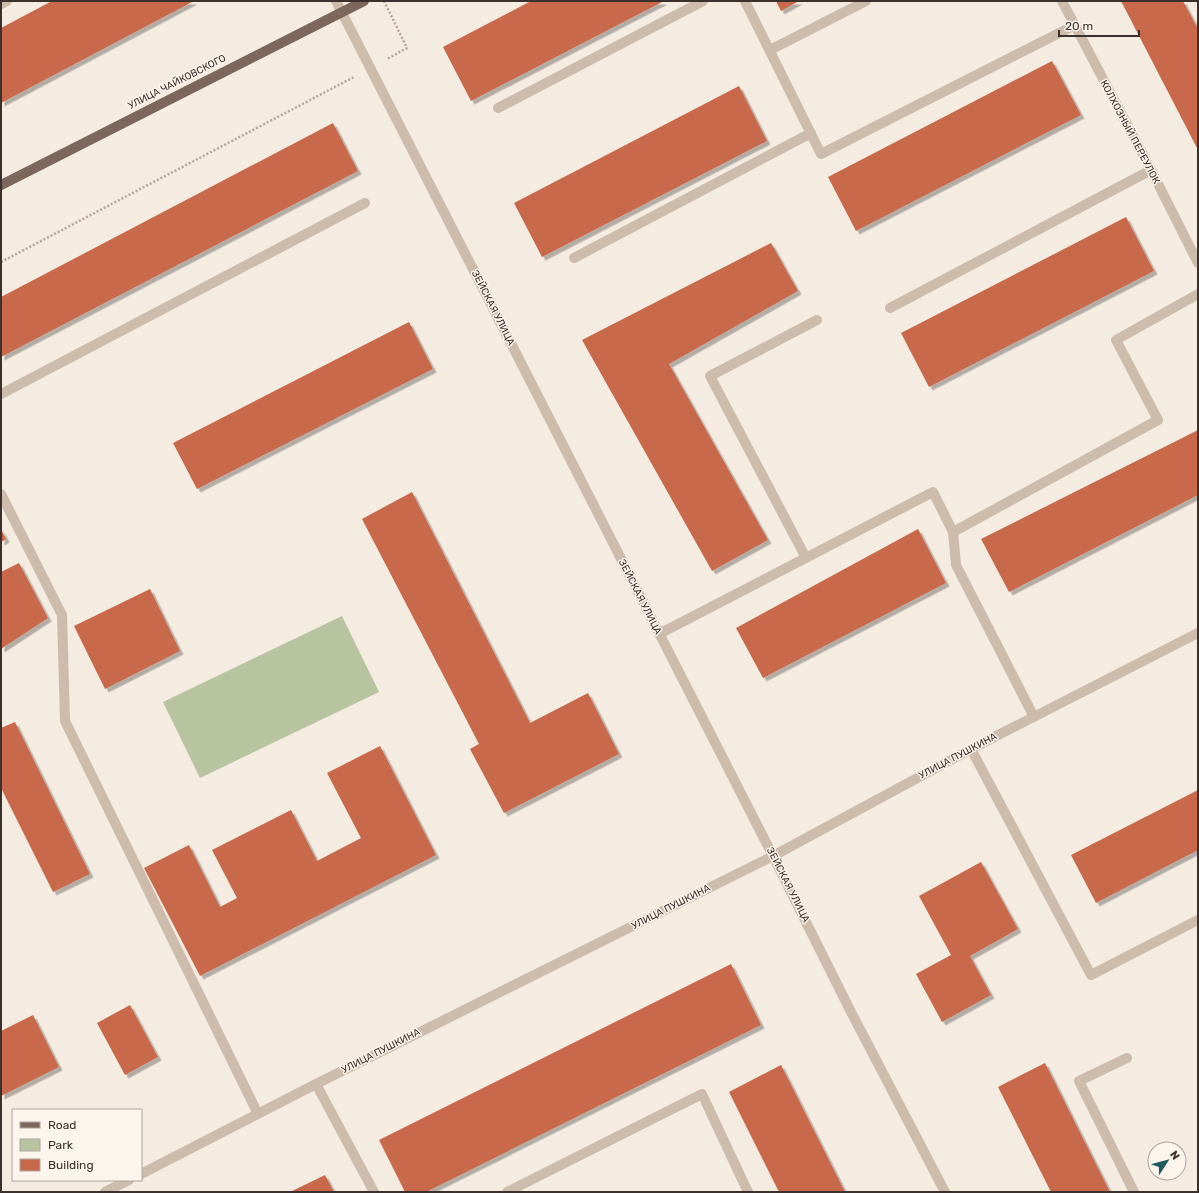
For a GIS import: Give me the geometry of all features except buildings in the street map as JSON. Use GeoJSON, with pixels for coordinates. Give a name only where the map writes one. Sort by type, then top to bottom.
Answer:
{"type":"FeatureCollection","features":[{"type":"Feature","properties":{"kind":"main road","name":"УЛИЦА ЧАЙКОВСКОГО"},"geometry":{"type":"LineString","coordinates":[[1,185],[364,1]]}},
{"type":"Feature","properties":{"kind":"street"},"geometry":{"type":"LineString","coordinates":[[1,4],[7,1]]}},
{"type":"Feature","properties":{"kind":"street","name":"ЗЕЙСКАЯ УЛИЦА"},"geometry":{"type":"LineString","coordinates":[[336,1],[773,856],[850,1010],[945,1192]]}},
{"type":"Feature","properties":{"kind":"street"},"geometry":{"type":"LineString","coordinates":[[498,108],[702,1]]}},
{"type":"Feature","properties":{"kind":"street"},"geometry":{"type":"LineString","coordinates":[[746,1],[821,154],[1073,26]]}},
{"type":"Feature","properties":{"kind":"street"},"geometry":{"type":"LineString","coordinates":[[770,50],[866,1]]}},
{"type":"Feature","properties":{"kind":"street","name":"КОЛХОЗНЫЙ ПЕРЕУЛОК"},"geometry":{"type":"LineString","coordinates":[[1062,1],[1073,26],[1151,170],[1198,263]]}},
{"type":"Feature","properties":{"kind":"street"},"geometry":{"type":"LineString","coordinates":[[574,258],[811,133]]}},
{"type":"Feature","properties":{"kind":"street"},"geometry":{"type":"LineString","coordinates":[[890,308],[1151,170]]}},
{"type":"Feature","properties":{"kind":"street"},"geometry":{"type":"LineString","coordinates":[[1,394],[365,203]]}},
{"type":"Feature","properties":{"kind":"street"},"geometry":{"type":"LineString","coordinates":[[953,532],[1158,420],[1116,340],[1198,294]]}},
{"type":"Feature","properties":{"kind":"street"},"geometry":{"type":"LineString","coordinates":[[806,558],[710,376],[816,320]]}},
{"type":"Feature","properties":{"kind":"street"},"geometry":{"type":"LineString","coordinates":[[659,634],[934,492],[953,532],[956,565],[1034,716]]}},
{"type":"Feature","properties":{"kind":"street"},"geometry":{"type":"LineString","coordinates":[[1,494],[62,615],[65,721],[258,1114]]}},
{"type":"Feature","properties":{"kind":"street","name":"УЛИЦА ПУШКИНА"},"geometry":{"type":"LineString","coordinates":[[142,1173],[316,1084],[773,856],[971,748],[1198,633]]}},
{"type":"Feature","properties":{"kind":"street"},"geometry":{"type":"LineString","coordinates":[[971,748],[1091,975],[1198,920]]}},
{"type":"Feature","properties":{"kind":"street"},"geometry":{"type":"LineString","coordinates":[[1127,1058],[1079,1081],[1134,1192]]}},
{"type":"Feature","properties":{"kind":"street"},"geometry":{"type":"LineString","coordinates":[[316,1084],[374,1192]]}},
{"type":"Feature","properties":{"kind":"street"},"geometry":{"type":"LineString","coordinates":[[507,1192],[702,1094],[748,1192]]}},
{"type":"Feature","properties":{"kind":"street"},"geometry":{"type":"LineString","coordinates":[[105,1192],[126,1181]]}},
{"type":"Feature","properties":{"kind":"path"},"geometry":{"type":"LineString","coordinates":[[1,262],[370,69],[407,48],[384,1]]}},
{"type":"Feature","properties":{"kind":"green space"},"geometry":{"type":"Polygon","coordinates":[[[342,616],[379,692],[200,778],[163,702],[342,616]]]}}]}
